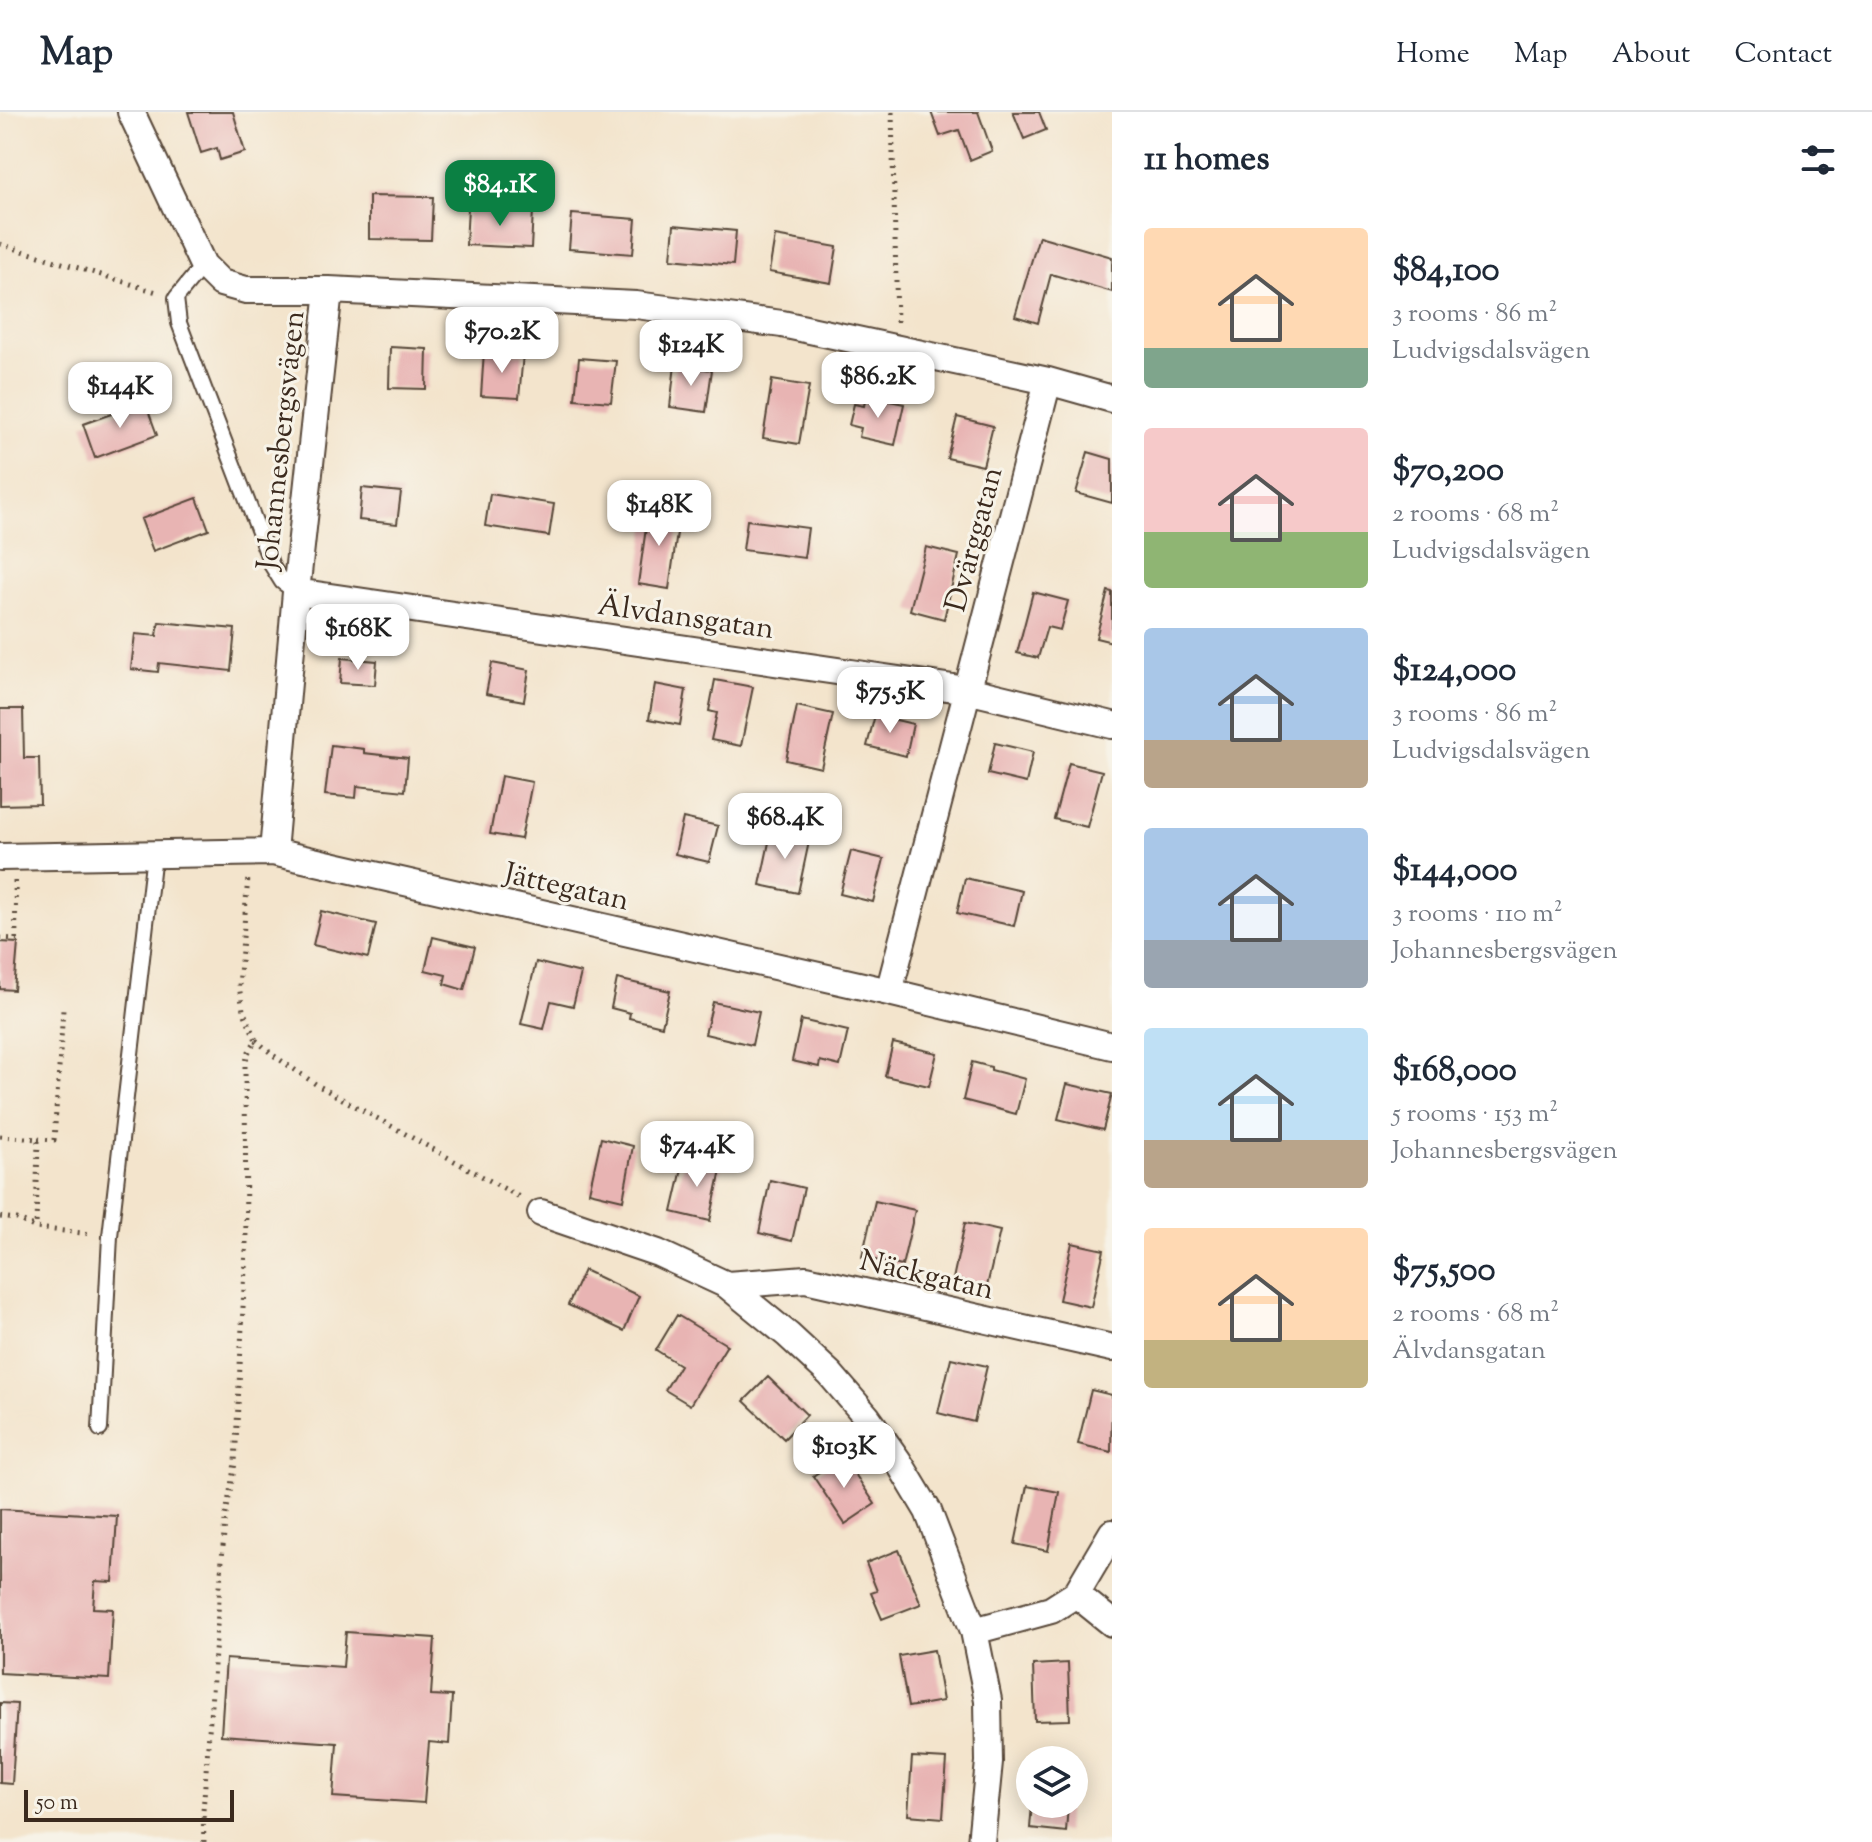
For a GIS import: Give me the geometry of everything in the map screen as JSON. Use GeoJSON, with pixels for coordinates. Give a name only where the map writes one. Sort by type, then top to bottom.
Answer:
{"type":"FeatureCollection","features":[{"type":"Feature","properties":{"kind":"street"},"geometry":{"type":"LineString","coordinates":[[131,112],[203,265]]}},
{"type":"Feature","properties":{"kind":"street","name":"Johannesbergsvägen"},"geometry":{"type":"LineString","coordinates":[[203,265],[221,283],[246,290],[329,290],[296,592],[261,852]]}},
{"type":"Feature","properties":{"kind":"street"},"geometry":{"type":"LineString","coordinates":[[329,290],[636,305],[782,324],[1048,381],[1112,399]]}},
{"type":"Feature","properties":{"kind":"street","name":"Dvärggatan"},"geometry":{"type":"LineString","coordinates":[[889,992],[1048,381]]}},
{"type":"Feature","properties":{"kind":"street","name":"Älvdansgatan"},"geometry":{"type":"LineString","coordinates":[[296,592],[967,690],[1112,725]]}},
{"type":"Feature","properties":{"kind":"street","name":"Jättegatan"},"geometry":{"type":"LineString","coordinates":[[7,857],[261,852],[889,992],[1112,1046]]}},
{"type":"Feature","properties":{"kind":"street"},"geometry":{"type":"LineString","coordinates":[[541,1213],[658,1253],[727,1285],[830,1374],[867,1417],[898,1461],[928,1511],[974,1631],[988,1700],[989,1762],[981,1842]]}},
{"type":"Feature","properties":{"kind":"street","name":"Näckgatan"},"geometry":{"type":"LineString","coordinates":[[727,1285],[806,1279],[1112,1348]]}},
{"type":"Feature","properties":{"kind":"street"},"geometry":{"type":"LineString","coordinates":[[974,1631],[1051,1610],[1076,1594],[1112,1533]]}},
{"type":"Feature","properties":{"kind":"street"},"geometry":{"type":"LineString","coordinates":[[1076,1594],[1112,1623]]}},
{"type":"Feature","properties":{"kind":"lane"},"geometry":{"type":"LineString","coordinates":[[203,265],[176,298],[179,323],[272,566],[282,582],[296,592]]}},
{"type":"Feature","properties":{"kind":"lane"},"geometry":{"type":"LineString","coordinates":[[100,1429],[110,1236],[154,854]]}},
{"type":"Feature","properties":{"kind":"path"},"geometry":{"type":"LineString","coordinates":[[892,112],[898,349]]}},
{"type":"Feature","properties":{"kind":"path"},"geometry":{"type":"LineString","coordinates":[[0,244],[176,298]]}},
{"type":"Feature","properties":{"kind":"path"},"geometry":{"type":"LineString","coordinates":[[261,852],[239,986],[243,1010],[256,1040],[317,1085],[516,1194],[541,1213]]}},
{"type":"Feature","properties":{"kind":"path"},"geometry":{"type":"LineString","coordinates":[[0,938],[16,939],[17,933],[7,857]]}},
{"type":"Feature","properties":{"kind":"path"},"geometry":{"type":"LineString","coordinates":[[0,1136],[54,1140],[63,1010]]}},
{"type":"Feature","properties":{"kind":"path"},"geometry":{"type":"LineString","coordinates":[[204,1842],[203,1811],[225,1520],[235,1463],[246,1249],[245,1066],[256,1040]]}},
{"type":"Feature","properties":{"kind":"path"},"geometry":{"type":"LineString","coordinates":[[36,1228],[38,1139]]}},
{"type":"Feature","properties":{"kind":"path"},"geometry":{"type":"LineString","coordinates":[[0,1217],[17,1219],[36,1228],[110,1236]]}},
{"type":"Feature","properties":{"kind":"building"},"geometry":{"type":"Polygon","coordinates":[[[188,112],[233,112],[245,152],[220,160],[217,148],[201,153],[188,112]]]}},
{"type":"Feature","properties":{"kind":"building"},"geometry":{"type":"Polygon","coordinates":[[[931,112],[978,112],[992,151],[970,160],[959,130],[940,136],[931,112]]]}},
{"type":"Feature","properties":{"kind":"building"},"geometry":{"type":"Polygon","coordinates":[[[1013,112],[1039,112],[1046,130],[1024,139],[1013,112]]]}},
{"type":"Feature","properties":{"kind":"building"},"geometry":{"type":"Polygon","coordinates":[[[369,196],[433,197],[431,240],[369,239],[369,196]]]}},
{"type":"Feature","properties":{"kind":"building"},"geometry":{"type":"Polygon","coordinates":[[[468,207],[533,210],[531,248],[466,245],[468,207]]]}},
{"type":"Feature","properties":{"kind":"building"},"geometry":{"type":"Polygon","coordinates":[[[572,214],[636,219],[633,254],[569,249],[572,214]]]}},
{"type":"Feature","properties":{"kind":"building"},"geometry":{"type":"Polygon","coordinates":[[[674,225],[736,231],[733,265],[671,259],[674,225]]]}},
{"type":"Feature","properties":{"kind":"building"},"geometry":{"type":"Polygon","coordinates":[[[775,236],[837,247],[831,283],[769,272],[775,236]]]}},
{"type":"Feature","properties":{"kind":"building"},"geometry":{"type":"Polygon","coordinates":[[[1039,236],[1112,257],[1112,292],[1051,274],[1038,323],[1015,316],[1039,236]]]}},
{"type":"Feature","properties":{"kind":"building"},"geometry":{"type":"Polygon","coordinates":[[[390,347],[427,349],[426,389],[389,388],[390,347]]]}},
{"type":"Feature","properties":{"kind":"building"},"geometry":{"type":"Polygon","coordinates":[[[484,351],[523,354],[519,398],[481,396],[484,351]]]}},
{"type":"Feature","properties":{"kind":"building"},"geometry":{"type":"Polygon","coordinates":[[[579,358],[616,361],[611,402],[575,399],[579,358]]]}},
{"type":"Feature","properties":{"kind":"building"},"geometry":{"type":"Polygon","coordinates":[[[675,365],[712,370],[706,412],[670,407],[675,365]]]}},
{"type":"Feature","properties":{"kind":"building"},"geometry":{"type":"Polygon","coordinates":[[[772,380],[809,386],[799,444],[763,438],[772,380]]]}},
{"type":"Feature","properties":{"kind":"building"},"geometry":{"type":"Polygon","coordinates":[[[866,396],[904,404],[895,445],[859,437],[861,428],[849,425],[854,404],[864,406],[866,396]]]}},
{"type":"Feature","properties":{"kind":"building"},"geometry":{"type":"Polygon","coordinates":[[[145,402],[157,435],[95,458],[83,424],[145,402]]]}},
{"type":"Feature","properties":{"kind":"building"},"geometry":{"type":"Polygon","coordinates":[[[957,417],[993,426],[983,466],[947,458],[957,417]]]}},
{"type":"Feature","properties":{"kind":"building"},"geometry":{"type":"Polygon","coordinates":[[[1088,452],[1112,459],[1112,503],[1076,493],[1088,452]]]}},
{"type":"Feature","properties":{"kind":"building"},"geometry":{"type":"Polygon","coordinates":[[[362,488],[401,492],[397,524],[359,520],[362,488]]]}},
{"type":"Feature","properties":{"kind":"building"},"geometry":{"type":"Polygon","coordinates":[[[490,494],[554,504],[549,536],[485,526],[490,494]]]}},
{"type":"Feature","properties":{"kind":"building"},"geometry":{"type":"Polygon","coordinates":[[[197,498],[209,530],[153,551],[141,519],[197,498]]]}},
{"type":"Feature","properties":{"kind":"building"},"geometry":{"type":"Polygon","coordinates":[[[649,507],[680,512],[669,589],[638,584],[649,507]]]}},
{"type":"Feature","properties":{"kind":"building"},"geometry":{"type":"Polygon","coordinates":[[[747,520],[808,528],[804,558],[743,550],[747,520]]]}},
{"type":"Feature","properties":{"kind":"building"},"geometry":{"type":"Polygon","coordinates":[[[926,547],[959,555],[944,619],[910,610],[926,547]]]}},
{"type":"Feature","properties":{"kind":"building"},"geometry":{"type":"Polygon","coordinates":[[[1108,591],[1112,592],[1112,642],[1096,638],[1108,591]]]}},
{"type":"Feature","properties":{"kind":"building"},"geometry":{"type":"Polygon","coordinates":[[[1033,592],[1068,601],[1060,630],[1047,627],[1038,658],[1017,653],[1033,592]]]}},
{"type":"Feature","properties":{"kind":"building"},"geometry":{"type":"Polygon","coordinates":[[[159,622],[235,629],[231,671],[159,663],[158,672],[131,669],[135,634],[157,636],[159,622]]]}},
{"type":"Feature","properties":{"kind":"building"},"geometry":{"type":"Polygon","coordinates":[[[342,658],[377,661],[375,685],[340,683],[342,658]]]}},
{"type":"Feature","properties":{"kind":"building"},"geometry":{"type":"Polygon","coordinates":[[[492,663],[529,670],[524,701],[486,694],[492,663]]]}},
{"type":"Feature","properties":{"kind":"building"},"geometry":{"type":"Polygon","coordinates":[[[715,680],[753,687],[741,746],[711,740],[717,713],[709,711],[715,680]]]}},
{"type":"Feature","properties":{"kind":"building"},"geometry":{"type":"Polygon","coordinates":[[[655,684],[686,690],[680,725],[649,719],[655,684]]]}},
{"type":"Feature","properties":{"kind":"building"},"geometry":{"type":"Polygon","coordinates":[[[797,706],[833,714],[821,768],[786,760],[797,706]]]}},
{"type":"Feature","properties":{"kind":"building"},"geometry":{"type":"Polygon","coordinates":[[[0,709],[23,709],[24,758],[39,758],[40,804],[0,805],[0,709]]]}},
{"type":"Feature","properties":{"kind":"building"},"geometry":{"type":"Polygon","coordinates":[[[875,715],[913,724],[906,756],[867,746],[875,715]]]}},
{"type":"Feature","properties":{"kind":"building"},"geometry":{"type":"Polygon","coordinates":[[[995,743],[1033,752],[1026,783],[988,774],[995,743]]]}},
{"type":"Feature","properties":{"kind":"building"},"geometry":{"type":"Polygon","coordinates":[[[331,745],[408,758],[405,791],[357,786],[356,798],[325,795],[331,745]]]}},
{"type":"Feature","properties":{"kind":"building"},"geometry":{"type":"Polygon","coordinates":[[[1069,763],[1102,771],[1087,827],[1054,819],[1069,763]]]}},
{"type":"Feature","properties":{"kind":"building"},"geometry":{"type":"Polygon","coordinates":[[[501,776],[532,782],[521,839],[490,834],[501,776]]]}},
{"type":"Feature","properties":{"kind":"building"},"geometry":{"type":"Polygon","coordinates":[[[683,818],[718,826],[709,862],[675,854],[683,818]]]}},
{"type":"Feature","properties":{"kind":"building"},"geometry":{"type":"Polygon","coordinates":[[[772,828],[810,837],[798,893],[760,885],[772,828]]]}},
{"type":"Feature","properties":{"kind":"building"},"geometry":{"type":"Polygon","coordinates":[[[851,851],[884,859],[873,902],[840,894],[851,851]]]}},
{"type":"Feature","properties":{"kind":"building"},"geometry":{"type":"Polygon","coordinates":[[[965,878],[1022,891],[1014,926],[957,913],[965,878]]]}},
{"type":"Feature","properties":{"kind":"building"},"geometry":{"type":"Polygon","coordinates":[[[321,911],[376,924],[368,958],[313,945],[321,911]]]}},
{"type":"Feature","properties":{"kind":"building"},"geometry":{"type":"Polygon","coordinates":[[[433,937],[475,947],[464,990],[444,984],[446,975],[425,970],[433,937]]]}},
{"type":"Feature","properties":{"kind":"building"},"geometry":{"type":"Polygon","coordinates":[[[0,942],[18,943],[14,990],[0,989],[0,942]]]}},
{"type":"Feature","properties":{"kind":"building"},"geometry":{"type":"Polygon","coordinates":[[[536,962],[581,973],[573,1006],[551,1001],[544,1029],[521,1024],[536,962]]]}},
{"type":"Feature","properties":{"kind":"building"},"geometry":{"type":"Polygon","coordinates":[[[617,979],[670,991],[662,1026],[629,1018],[630,1013],[611,1008],[617,979]]]}},
{"type":"Feature","properties":{"kind":"building"},"geometry":{"type":"Polygon","coordinates":[[[713,1002],[759,1012],[752,1045],[705,1034],[713,1002]]]}},
{"type":"Feature","properties":{"kind":"building"},"geometry":{"type":"Polygon","coordinates":[[[801,1020],[848,1031],[840,1066],[820,1061],[819,1067],[792,1061],[801,1020]]]}},
{"type":"Feature","properties":{"kind":"building"},"geometry":{"type":"Polygon","coordinates":[[[893,1043],[937,1053],[929,1086],[885,1076],[893,1043]]]}},
{"type":"Feature","properties":{"kind":"building"},"geometry":{"type":"Polygon","coordinates":[[[972,1062],[1025,1079],[1016,1114],[963,1100],[972,1062]]]}},
{"type":"Feature","properties":{"kind":"building"},"geometry":{"type":"Polygon","coordinates":[[[1067,1084],[1112,1094],[1103,1130],[1058,1119],[1067,1084]]]}},
{"type":"Feature","properties":{"kind":"building"},"geometry":{"type":"Polygon","coordinates":[[[601,1138],[633,1146],[623,1200],[589,1192],[601,1138]]]}},
{"type":"Feature","properties":{"kind":"building"},"geometry":{"type":"Polygon","coordinates":[[[685,1156],[722,1165],[710,1221],[672,1212],[685,1156]]]}},
{"type":"Feature","properties":{"kind":"building"},"geometry":{"type":"Polygon","coordinates":[[[770,1180],[804,1188],[792,1241],[759,1233],[770,1180]]]}},
{"type":"Feature","properties":{"kind":"building"},"geometry":{"type":"Polygon","coordinates":[[[875,1201],[915,1210],[902,1266],[862,1257],[875,1201]]]}},
{"type":"Feature","properties":{"kind":"building"},"geometry":{"type":"Polygon","coordinates":[[[965,1223],[1000,1231],[987,1286],[953,1279],[965,1223]]]}},
{"type":"Feature","properties":{"kind":"building"},"geometry":{"type":"Polygon","coordinates":[[[1072,1243],[1104,1250],[1091,1307],[1059,1300],[1072,1243]]]}},
{"type":"Feature","properties":{"kind":"building"},"geometry":{"type":"Polygon","coordinates":[[[584,1270],[639,1296],[624,1331],[568,1305],[584,1270]]]}},
{"type":"Feature","properties":{"kind":"building"},"geometry":{"type":"Polygon","coordinates":[[[677,1315],[727,1345],[690,1405],[665,1390],[680,1365],[656,1350],[677,1315]]]}},
{"type":"Feature","properties":{"kind":"building"},"geometry":{"type":"Polygon","coordinates":[[[951,1358],[987,1366],[974,1422],[938,1413],[951,1358]]]}},
{"type":"Feature","properties":{"kind":"building"},"geometry":{"type":"Polygon","coordinates":[[[768,1377],[807,1415],[784,1439],[744,1401],[768,1377]]]}},
{"type":"Feature","properties":{"kind":"building"},"geometry":{"type":"Polygon","coordinates":[[[1091,1390],[1112,1395],[1111,1452],[1078,1444],[1091,1390]]]}},
{"type":"Feature","properties":{"kind":"building"},"geometry":{"type":"Polygon","coordinates":[[[843,1456],[875,1504],[845,1524],[813,1476],[843,1456]]]}},
{"type":"Feature","properties":{"kind":"building"},"geometry":{"type":"Polygon","coordinates":[[[1027,1486],[1059,1492],[1048,1551],[1015,1544],[1027,1486]]]}},
{"type":"Feature","properties":{"kind":"building"},"geometry":{"type":"Polygon","coordinates":[[[0,1509],[117,1516],[113,1582],[95,1581],[93,1608],[113,1609],[109,1679],[0,1673],[0,1509]]]}},
{"type":"Feature","properties":{"kind":"building"},"geometry":{"type":"Polygon","coordinates":[[[899,1550],[921,1604],[882,1619],[871,1593],[877,1591],[866,1563],[899,1550]]]}},
{"type":"Feature","properties":{"kind":"building"},"geometry":{"type":"Polygon","coordinates":[[[346,1632],[435,1638],[431,1695],[452,1696],[449,1744],[429,1742],[424,1803],[333,1797],[337,1743],[221,1735],[226,1659],[343,1667],[346,1632]]]}},
{"type":"Feature","properties":{"kind":"building"},"geometry":{"type":"Polygon","coordinates":[[[934,1650],[943,1701],[908,1707],[899,1656],[934,1650]]]}},
{"type":"Feature","properties":{"kind":"building"},"geometry":{"type":"Polygon","coordinates":[[[1068,1663],[1070,1720],[1035,1721],[1033,1665],[1068,1663]]]}},
{"type":"Feature","properties":{"kind":"building"},"geometry":{"type":"Polygon","coordinates":[[[0,1703],[17,1704],[12,1784],[0,1783],[0,1703]]]}},
{"type":"Feature","properties":{"kind":"building"},"geometry":{"type":"Polygon","coordinates":[[[912,1757],[947,1759],[943,1818],[908,1815],[912,1757]]]}},
{"type":"Feature","properties":{"kind":"building"},"geometry":{"type":"Polygon","coordinates":[[[1031,1818],[1067,1818],[1066,1832],[1030,1828],[1031,1818]]]}}]}
